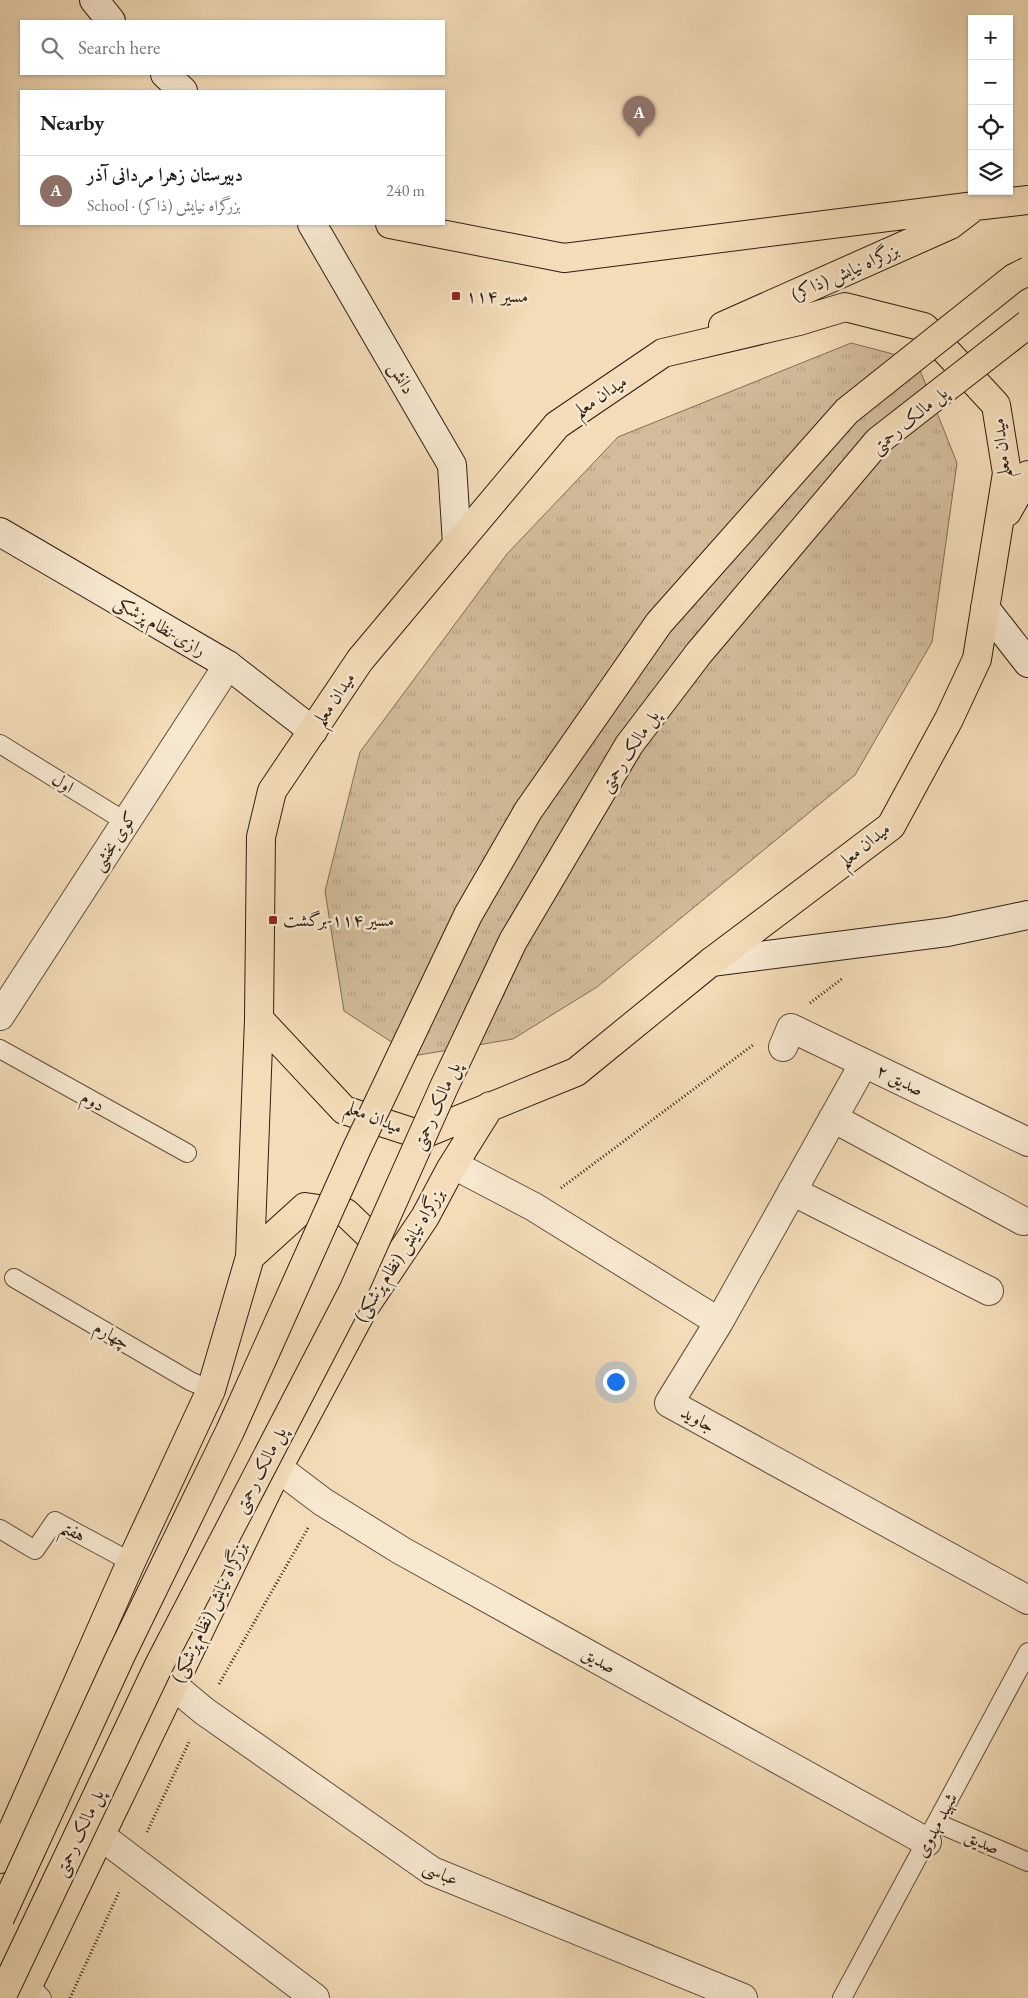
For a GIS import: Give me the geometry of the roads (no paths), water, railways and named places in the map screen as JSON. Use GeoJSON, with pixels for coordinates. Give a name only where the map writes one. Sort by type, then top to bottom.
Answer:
{"type":"FeatureCollection","features":[{"type":"Feature","properties":{"kind":"highway"},"geometry":{"type":"LineString","coordinates":[[395,225],[564,258],[1028,200]]}},
{"type":"Feature","properties":{"kind":"highway","name":"بزرگراه نیایش (ذاکر)"},"geometry":{"type":"LineString","coordinates":[[663,353],[950,225],[975,206]]}},
{"type":"Feature","properties":{"kind":"highway","name":"پل مالک رحمتی"},"geometry":{"type":"LineString","coordinates":[[0,1918],[122,1655],[230,1431],[374,1112],[468,916],[528,811],[659,623],[847,411],[1014,278],[1028,271]]}},
{"type":"Feature","properties":{"kind":"highway","name":"میدان معلم"},"geometry":{"type":"LineString","coordinates":[[845,307],[924,327],[996,405],[1007,473],[999,526],[977,659],[949,720],[891,826],[711,962],[576,1072],[420,1135],[344,1110],[259,1019],[261,838],[272,791],[360,660],[557,425],[663,353],[799,321],[845,307]]}},
{"type":"Feature","properties":{"kind":"highway","name":"پل مالک رحمتی"},"geometry":{"type":"LineString","coordinates":[[0,1998],[158,1665],[353,1291],[444,1087],[513,941],[629,745],[699,653],[878,441],[1028,324]]}},
{"type":"Feature","properties":{"kind":"highway"},"geometry":{"type":"LineString","coordinates":[[999,526],[1028,475]]}},
{"type":"Feature","properties":{"kind":"highway"},"geometry":{"type":"LineString","coordinates":[[0,1859],[131,1562],[211,1390],[250,1257],[259,1019]]}},
{"type":"Feature","properties":{"kind":"highway","name":"بزرگراه نیایش (نظام پزشکی)"},"geometry":{"type":"LineString","coordinates":[[31,1993],[101,1836],[278,1468],[362,1311],[425,1217],[454,1164],[490,1106]]}},
{"type":"Feature","properties":{"kind":"highway"},"geometry":{"type":"LineString","coordinates":[[250,1257],[305,1208],[346,1212],[374,1240],[362,1311]]}},
{"type":"Feature","properties":{"kind":"street"},"geometry":{"type":"LineString","coordinates":[[94,0],[110,20]]}},
{"type":"Feature","properties":{"kind":"street"},"geometry":{"type":"LineString","coordinates":[[166,75],[182,90]]}},
{"type":"Feature","properties":{"kind":"street","name":"دانش"},"geometry":{"type":"LineString","coordinates":[[313,225],[452,465],[457,544]]}},
{"type":"Feature","properties":{"kind":"street","name":"رازی-نظام پزشکی"},"geometry":{"type":"LineString","coordinates":[[0,532],[228,665],[312,731]]}},
{"type":"Feature","properties":{"kind":"street"},"geometry":{"type":"LineString","coordinates":[[985,608],[1028,664]]}},
{"type":"Feature","properties":{"kind":"street","name":"کوی بخشی"},"geometry":{"type":"LineString","coordinates":[[0,1016],[228,665]]}},
{"type":"Feature","properties":{"kind":"street"},"geometry":{"type":"LineString","coordinates":[[711,962],[947,932],[1028,915]]}},
{"type":"Feature","properties":{"kind":"street","name":"صدیق ۲"},"geometry":{"type":"LineString","coordinates":[[783,1047],[791,1028],[1028,1142]]}},
{"type":"Feature","properties":{"kind":"street"},"geometry":{"type":"LineString","coordinates":[[454,1164],[534,1208],[719,1322],[864,1063]]}},
{"type":"Feature","properties":{"kind":"street"},"geometry":{"type":"LineString","coordinates":[[833,1118],[1023,1221]]}},
{"type":"Feature","properties":{"kind":"street"},"geometry":{"type":"LineString","coordinates":[[792,1191],[989,1290]]}},
{"type":"Feature","properties":{"kind":"street","name":"جاوید"},"geometry":{"type":"LineString","coordinates":[[719,1322],[669,1403],[1028,1600]]}},
{"type":"Feature","properties":{"kind":"street","name":"صدیق"},"geometry":{"type":"LineString","coordinates":[[278,1468],[323,1502],[402,1552],[932,1832]]}},
{"type":"Feature","properties":{"kind":"street","name":"عباسی"},"geometry":{"type":"LineString","coordinates":[[174,1686],[204,1711],[432,1871],[742,1998]]}},
{"type":"Feature","properties":{"kind":"street"},"geometry":{"type":"LineString","coordinates":[[101,1836],[315,1998]]}},
{"type":"Feature","properties":{"kind":"lane","name":"اول"},"geometry":{"type":"LineString","coordinates":[[0,744],[126,822]]}},
{"type":"Feature","properties":{"kind":"lane","name":"دوم"},"geometry":{"type":"LineString","coordinates":[[0,1048],[187,1153]]}},
{"type":"Feature","properties":{"kind":"lane","name":"چهارم"},"geometry":{"type":"LineString","coordinates":[[14,1278],[190,1381],[211,1390]]}},
{"type":"Feature","properties":{"kind":"lane","name":"هفتم"},"geometry":{"type":"LineString","coordinates":[[0,1529],[35,1550],[54,1521],[131,1562]]}},
{"type":"Feature","properties":{"kind":"lane","name":"شهید مهدوی"},"geometry":{"type":"LineString","coordinates":[[842,1998],[1028,1652]]}},
{"type":"Feature","properties":{"kind":"lane","name":"صدیق"},"geometry":{"type":"LineString","coordinates":[[932,1832],[1028,1862]]}},
{"type":"Feature","properties":{"kind":"place","name":"دبیرستان زهرا مردانی آذر"},"geometry":{"type":"Point","coordinates":[639,137]}},
{"type":"Feature","properties":{"kind":"place","name":"مسیر ۱۱۴"},"geometry":{"type":"Point","coordinates":[456,296]}},
{"type":"Feature","properties":{"kind":"place","name":"مسیر ۱۱۴-برگشت"},"geometry":{"type":"Point","coordinates":[273,920]}}]}
